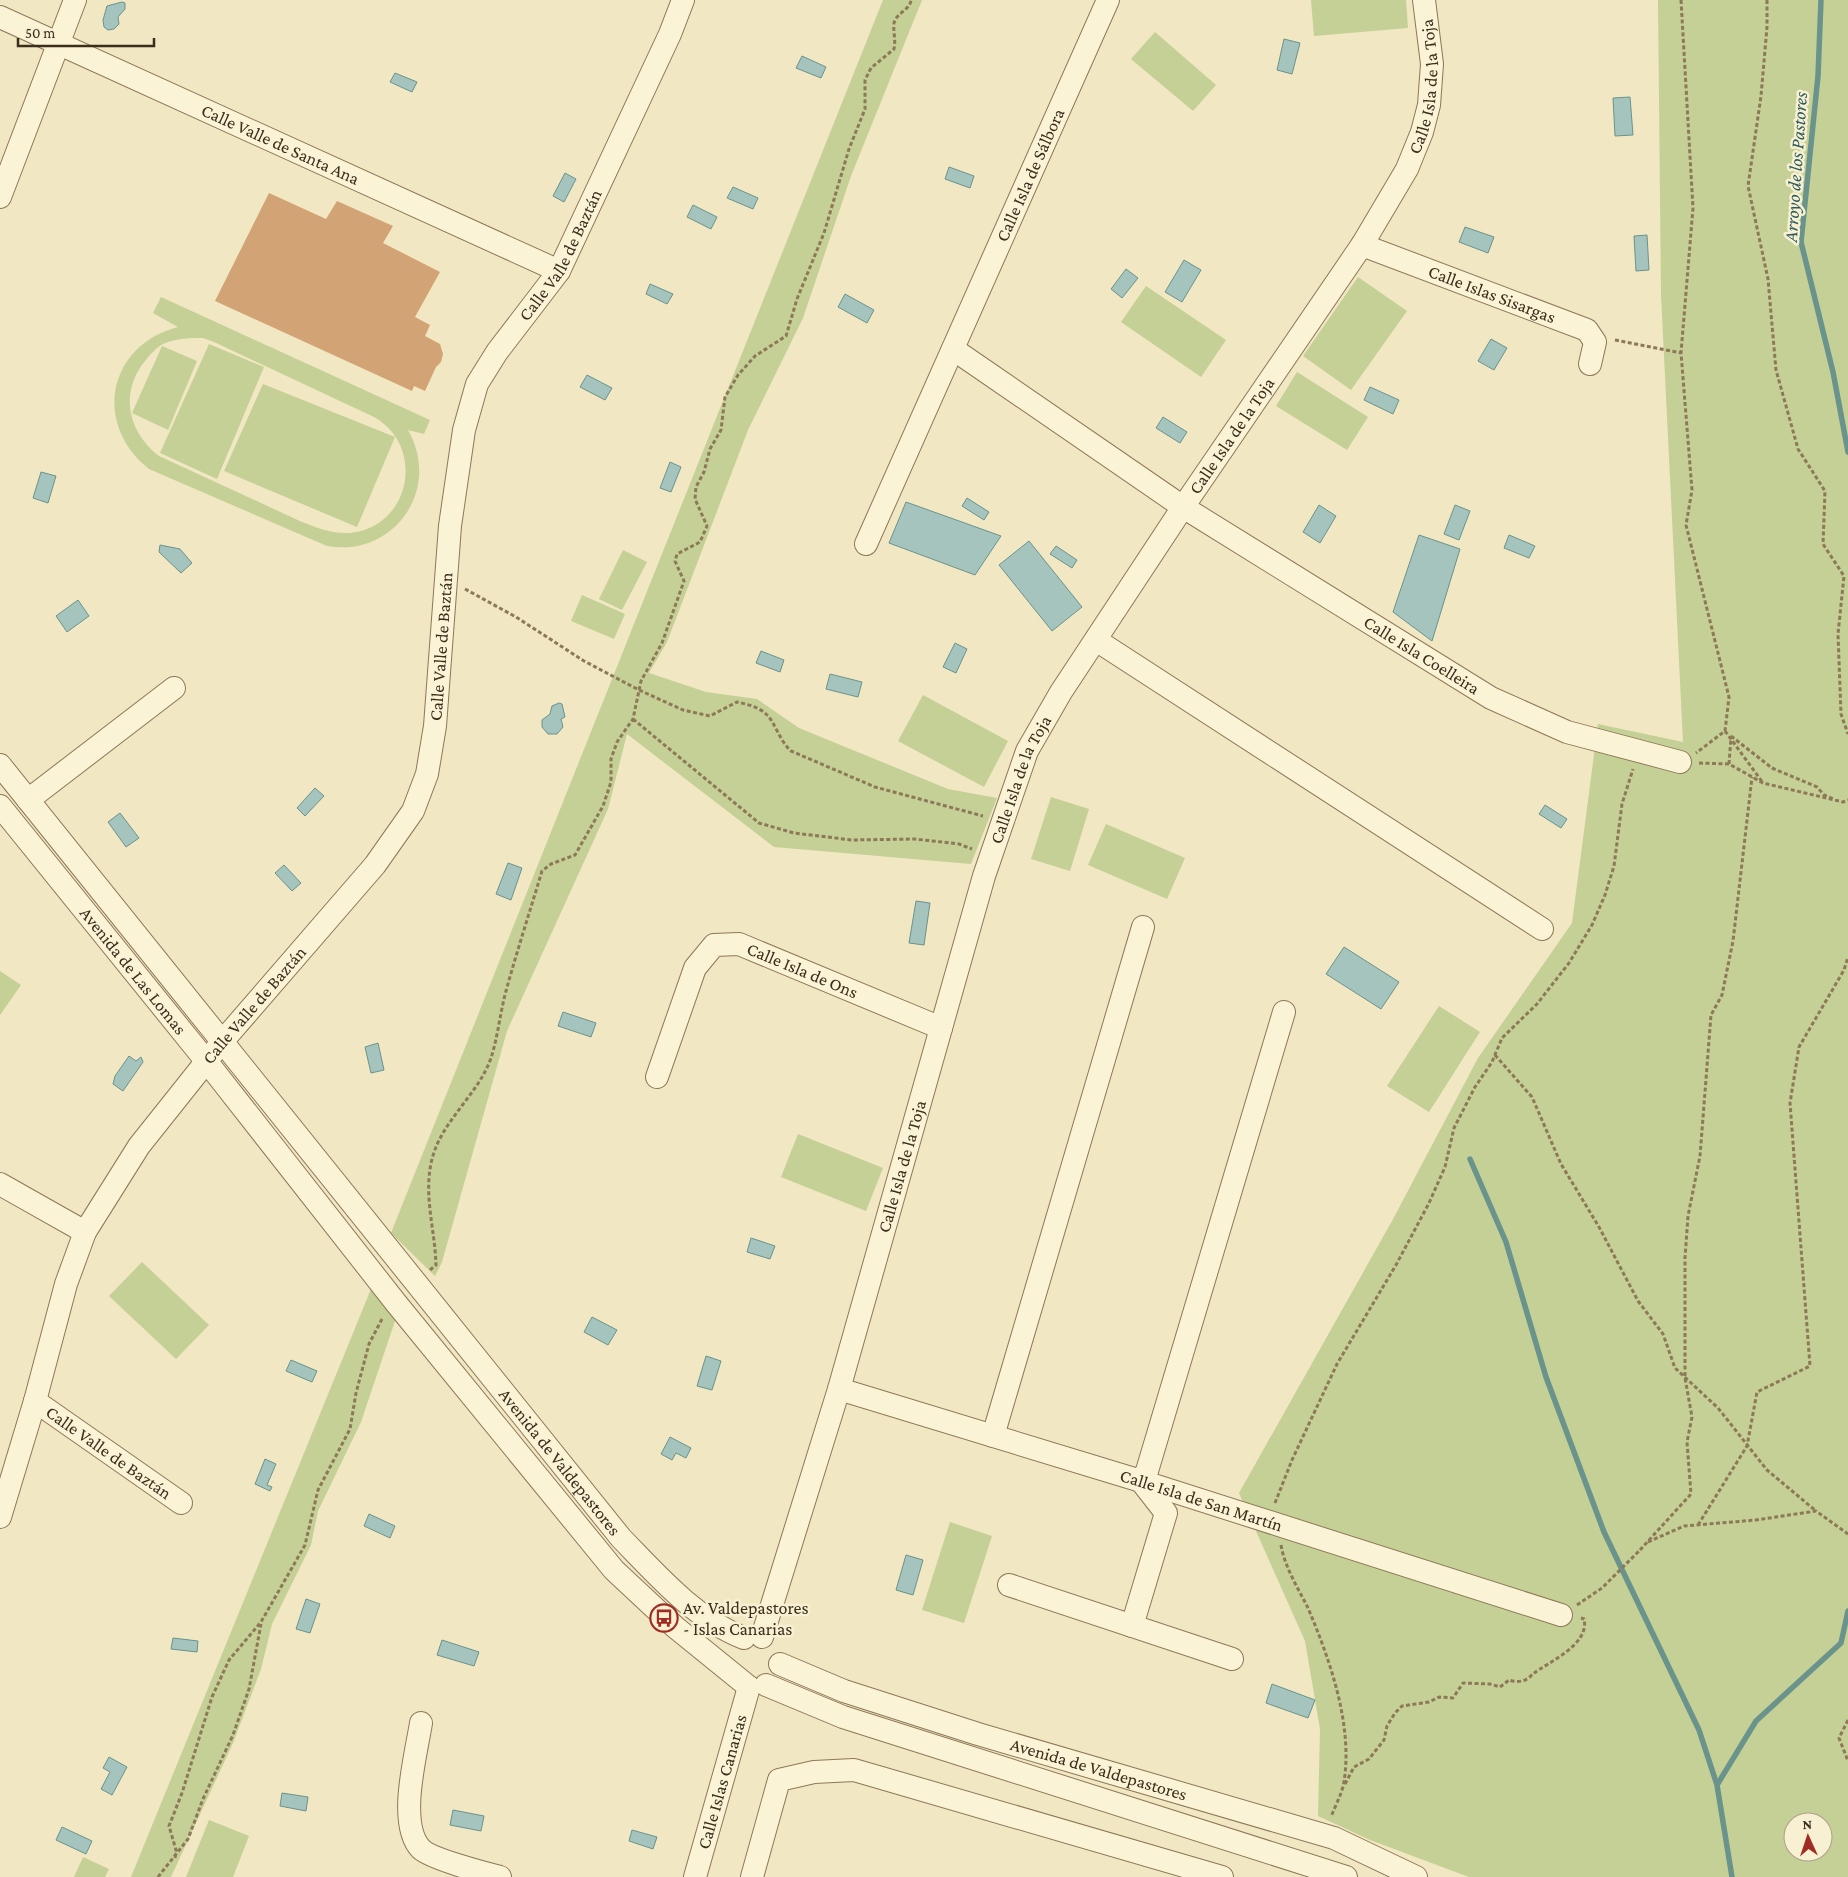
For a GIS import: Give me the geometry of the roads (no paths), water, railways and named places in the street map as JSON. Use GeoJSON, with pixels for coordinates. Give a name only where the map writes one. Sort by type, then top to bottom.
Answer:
{"type":"FeatureCollection","features":[{"type":"Feature","properties":{"kind":"street"},"geometry":{"type":"LineString","coordinates":[[0,197],[75,0]]}},
{"type":"Feature","properties":{"kind":"street","name":"Calle Valle de Baztán"},"geometry":{"type":"LineString","coordinates":[[0,1514],[36,1401],[66,1284],[85,1232],[139,1146],[221,1043],[375,865],[413,811],[427,774],[435,726],[450,526],[464,430],[477,384],[497,352],[559,271],[670,34],[683,0]]}},
{"type":"Feature","properties":{"kind":"street","name":"Calle Isla de Sálbora"},"geometry":{"type":"LineString","coordinates":[[866,544],[1108,0]]}},
{"type":"Feature","properties":{"kind":"street","name":"Calle Isla de la Toja"},"geometry":{"type":"LineString","coordinates":[[753,1638],[839,1388],[991,856],[1027,751],[1096,640],[1183,507],[1362,244],[1407,169],[1427,114],[1432,64],[1424,0]]}},
{"type":"Feature","properties":{"kind":"street","name":"Calle Valle de Santa Ana"},"geometry":{"type":"LineString","coordinates":[[0,17],[559,271]]}},
{"type":"Feature","properties":{"kind":"street","name":"Calle Islas Sisargas"},"geometry":{"type":"LineString","coordinates":[[1362,244],[1587,330],[1595,342],[1590,364]]}},
{"type":"Feature","properties":{"kind":"street"},"geometry":{"type":"LineString","coordinates":[[953,349],[1183,507]]}},
{"type":"Feature","properties":{"kind":"street","name":"Calle Isla Coelleira"},"geometry":{"type":"LineString","coordinates":[[1183,507],[1491,698],[1567,732],[1680,762]]}},
{"type":"Feature","properties":{"kind":"street"},"geometry":{"type":"LineString","coordinates":[[1096,640],[1542,929]]}},
{"type":"Feature","properties":{"kind":"street"},"geometry":{"type":"LineString","coordinates":[[28,800],[174,688]]}},
{"type":"Feature","properties":{"kind":"street","name":"Avenida de Las Lomas"},"geometry":{"type":"LineString","coordinates":[[0,765],[398,1262]]}},
{"type":"Feature","properties":{"kind":"street","name":"Avenida de Las Lomas"},"geometry":{"type":"LineString","coordinates":[[0,806],[207,1062],[396,1303]]}},
{"type":"Feature","properties":{"kind":"street"},"geometry":{"type":"LineString","coordinates":[[993,1436],[1143,927]]}},
{"type":"Feature","properties":{"kind":"street","name":"Calle Isla de Ons"},"geometry":{"type":"LineString","coordinates":[[657,1077],[695,968],[714,945],[739,944],[941,1028]]}},
{"type":"Feature","properties":{"kind":"street"},"geometry":{"type":"LineString","coordinates":[[1132,1626],[1166,1513],[1141,1481],[1147,1471],[1284,1012]]}},
{"type":"Feature","properties":{"kind":"street"},"geometry":{"type":"LineString","coordinates":[[0,1184],[85,1232]]}},
{"type":"Feature","properties":{"kind":"street","name":"Avenida de Valdepastores"},"geometry":{"type":"LineString","coordinates":[[398,1262],[621,1538],[676,1594],[727,1632],[753,1638]]}},
{"type":"Feature","properties":{"kind":"street","name":"Avenida de Valdepastores"},"geometry":{"type":"LineString","coordinates":[[396,1303],[614,1570],[676,1627],[729,1669],[758,1686],[843,1717],[1346,1877]]}},
{"type":"Feature","properties":{"kind":"street","name":"Calle Isla de San Martín"},"geometry":{"type":"LineString","coordinates":[[839,1388],[1565,1612]]}},
{"type":"Feature","properties":{"kind":"street","name":"Calle Valle de Baztán"},"geometry":{"type":"LineString","coordinates":[[36,1401],[181,1504]]}},
{"type":"Feature","properties":{"kind":"street"},"geometry":{"type":"LineString","coordinates":[[1009,1585],[1232,1659]]}},
{"type":"Feature","properties":{"kind":"street"},"geometry":{"type":"LineString","coordinates":[[729,1669],[730,1651],[753,1638],[780,1664]]}},
{"type":"Feature","properties":{"kind":"street","name":"Avenida de Valdepastores"},"geometry":{"type":"LineString","coordinates":[[780,1664],[844,1691],[978,1734],[1325,1835],[1416,1877]]}},
{"type":"Feature","properties":{"kind":"street","name":"Calle Islas Canarias"},"geometry":{"type":"LineString","coordinates":[[695,1877],[758,1686],[780,1664]]}},
{"type":"Feature","properties":{"kind":"street"},"geometry":{"type":"LineString","coordinates":[[421,1723],[409,1803],[411,1831],[422,1850],[460,1866],[500,1877]]}},
{"type":"Feature","properties":{"kind":"street"},"geometry":{"type":"LineString","coordinates":[[752,1877],[779,1780],[814,1772],[854,1770],[1222,1877]]}},
{"type":"Feature","properties":{"kind":"water"},"geometry":{"type":"Polygon","coordinates":[[[125,3],[125,9],[118,17],[119,24],[114,29],[108,30],[104,27],[103,20],[107,6],[125,3]]]}},
{"type":"Feature","properties":{"kind":"water"},"geometry":{"type":"Polygon","coordinates":[[[1284,39],[1300,43],[1292,74],[1277,70],[1284,39]]]}},
{"type":"Feature","properties":{"kind":"water"},"geometry":{"type":"Polygon","coordinates":[[[802,56],[826,67],[821,78],[796,68],[802,56]]]}},
{"type":"Feature","properties":{"kind":"water"},"geometry":{"type":"Polygon","coordinates":[[[395,73],[417,82],[412,92],[390,82],[395,73]]]}},
{"type":"Feature","properties":{"kind":"water"},"geometry":{"type":"Polygon","coordinates":[[[1630,97],[1633,135],[1615,136],[1613,98],[1630,97]]]}},
{"type":"Feature","properties":{"kind":"water"},"geometry":{"type":"Polygon","coordinates":[[[949,167],[974,176],[970,188],[945,179],[949,167]]]}},
{"type":"Feature","properties":{"kind":"water"},"geometry":{"type":"Polygon","coordinates":[[[565,173],[576,179],[564,202],[553,196],[565,173]]]}},
{"type":"Feature","properties":{"kind":"water"},"geometry":{"type":"Polygon","coordinates":[[[733,187],[758,198],[753,209],[727,198],[733,187]]]}},
{"type":"Feature","properties":{"kind":"water"},"geometry":{"type":"Polygon","coordinates":[[[693,205],[717,217],[711,229],[687,217],[693,205]]]}},
{"type":"Feature","properties":{"kind":"water"},"geometry":{"type":"Polygon","coordinates":[[[1465,227],[1494,237],[1488,253],[1459,242],[1465,227]]]}},
{"type":"Feature","properties":{"kind":"water"},"geometry":{"type":"Polygon","coordinates":[[[1647,235],[1649,270],[1636,271],[1634,236],[1647,235]]]}},
{"type":"Feature","properties":{"kind":"water"},"geometry":{"type":"Polygon","coordinates":[[[1184,260],[1201,270],[1182,302],[1165,292],[1184,260]]]}},
{"type":"Feature","properties":{"kind":"water"},"geometry":{"type":"Polygon","coordinates":[[[1126,269],[1138,278],[1122,298],[1111,289],[1126,269]]]}},
{"type":"Feature","properties":{"kind":"water"},"geometry":{"type":"Polygon","coordinates":[[[650,284],[673,294],[667,304],[646,294],[650,284]]]}},
{"type":"Feature","properties":{"kind":"water"},"geometry":{"type":"Polygon","coordinates":[[[845,294],[874,310],[867,323],[838,307],[845,294]]]}},
{"type":"Feature","properties":{"kind":"water"},"geometry":{"type":"Polygon","coordinates":[[[1491,339],[1507,348],[1494,370],[1478,361],[1491,339]]]}},
{"type":"Feature","properties":{"kind":"water"},"geometry":{"type":"Polygon","coordinates":[[[587,375],[612,388],[605,400],[580,387],[587,375]]]}},
{"type":"Feature","properties":{"kind":"water"},"geometry":{"type":"Polygon","coordinates":[[[1370,387],[1399,400],[1393,414],[1364,400],[1370,387]]]}},
{"type":"Feature","properties":{"kind":"water"},"geometry":{"type":"Polygon","coordinates":[[[1163,417],[1187,432],[1180,443],[1156,428],[1163,417]]]}},
{"type":"Feature","properties":{"kind":"water"},"geometry":{"type":"Polygon","coordinates":[[[670,462],[681,467],[671,492],[660,488],[670,462]]]}},
{"type":"Feature","properties":{"kind":"water"},"geometry":{"type":"Polygon","coordinates":[[[41,472],[56,476],[48,503],[33,498],[41,472]]]}},
{"type":"Feature","properties":{"kind":"water"},"geometry":{"type":"Polygon","coordinates":[[[967,498],[989,512],[984,520],[962,506],[967,498]]]}},
{"type":"Feature","properties":{"kind":"water"},"geometry":{"type":"Polygon","coordinates":[[[906,502],[1001,536],[975,575],[889,543],[906,502]]]}},
{"type":"Feature","properties":{"kind":"water"},"geometry":{"type":"Polygon","coordinates":[[[1319,505],[1336,516],[1320,543],[1303,532],[1319,505]]]}},
{"type":"Feature","properties":{"kind":"water"},"geometry":{"type":"Polygon","coordinates":[[[1455,505],[1470,511],[1459,540],[1444,534],[1455,505]]]}},
{"type":"Feature","properties":{"kind":"water"},"geometry":{"type":"Polygon","coordinates":[[[1419,535],[1460,549],[1432,641],[1393,612],[1419,535]]]}},
{"type":"Feature","properties":{"kind":"water"},"geometry":{"type":"Polygon","coordinates":[[[1509,535],[1535,546],[1529,558],[1504,548],[1509,535]]]}},
{"type":"Feature","properties":{"kind":"water"},"geometry":{"type":"Polygon","coordinates":[[[1029,541],[1082,607],[1052,631],[999,565],[1029,541]]]}},
{"type":"Feature","properties":{"kind":"water"},"geometry":{"type":"Polygon","coordinates":[[[160,545],[180,549],[192,563],[181,573],[159,552],[160,545]]]}},
{"type":"Feature","properties":{"kind":"water"},"geometry":{"type":"Polygon","coordinates":[[[1056,546],[1077,560],[1072,568],[1050,554],[1056,546]]]}},
{"type":"Feature","properties":{"kind":"water"},"geometry":{"type":"Polygon","coordinates":[[[78,600],[89,616],[67,632],[56,616],[78,600]]]}},
{"type":"Feature","properties":{"kind":"water"},"geometry":{"type":"Polygon","coordinates":[[[955,643],[967,649],[956,673],[943,667],[955,643]]]}},
{"type":"Feature","properties":{"kind":"water"},"geometry":{"type":"Polygon","coordinates":[[[761,651],[784,660],[780,672],[756,663],[761,651]]]}},
{"type":"Feature","properties":{"kind":"water"},"geometry":{"type":"Polygon","coordinates":[[[830,674],[862,682],[858,697],[826,689],[830,674]]]}},
{"type":"Feature","properties":{"kind":"water"},"geometry":{"type":"Polygon","coordinates":[[[559,703],[562,704],[565,717],[561,719],[563,727],[557,734],[548,734],[542,727],[542,720],[550,714],[552,706],[559,703]]]}},
{"type":"Feature","properties":{"kind":"water"},"geometry":{"type":"Polygon","coordinates":[[[315,788],[324,796],[305,816],[297,808],[315,788]]]}},
{"type":"Feature","properties":{"kind":"water"},"geometry":{"type":"Polygon","coordinates":[[[1545,805],[1567,819],[1561,828],[1539,814],[1545,805]]]}},
{"type":"Feature","properties":{"kind":"water"},"geometry":{"type":"Polygon","coordinates":[[[120,813],[139,838],[126,847],[108,822],[120,813]]]}},
{"type":"Feature","properties":{"kind":"water"},"geometry":{"type":"Polygon","coordinates":[[[508,863],[522,868],[511,900],[496,894],[508,863]]]}},
{"type":"Feature","properties":{"kind":"water"},"geometry":{"type":"Polygon","coordinates":[[[284,865],[301,883],[292,891],[275,873],[284,865]]]}},
{"type":"Feature","properties":{"kind":"water"},"geometry":{"type":"Polygon","coordinates":[[[916,901],[930,903],[924,945],[909,943],[916,901]]]}},
{"type":"Feature","properties":{"kind":"water"},"geometry":{"type":"Polygon","coordinates":[[[1344,947],[1399,982],[1381,1009],[1326,974],[1344,947]]]}},
{"type":"Feature","properties":{"kind":"water"},"geometry":{"type":"Polygon","coordinates":[[[563,1012],[596,1023],[591,1037],[558,1026],[563,1012]]]}},
{"type":"Feature","properties":{"kind":"water"},"geometry":{"type":"Polygon","coordinates":[[[378,1043],[384,1070],[371,1073],[365,1047],[378,1043]]]}},
{"type":"Feature","properties":{"kind":"water"},"geometry":{"type":"Polygon","coordinates":[[[129,1056],[136,1061],[141,1057],[143,1062],[123,1091],[113,1084],[115,1076],[129,1056]]]}},
{"type":"Feature","properties":{"kind":"water"},"geometry":{"type":"Polygon","coordinates":[[[751,1238],[775,1246],[770,1259],[747,1252],[751,1238]]]}},
{"type":"Feature","properties":{"kind":"water"},"geometry":{"type":"Polygon","coordinates":[[[592,1317],[617,1330],[608,1345],[584,1332],[592,1317]]]}},
{"type":"Feature","properties":{"kind":"water"},"geometry":{"type":"Polygon","coordinates":[[[706,1356],[721,1361],[712,1390],[697,1386],[706,1356]]]}},
{"type":"Feature","properties":{"kind":"water"},"geometry":{"type":"Polygon","coordinates":[[[291,1360],[317,1371],[312,1382],[286,1371],[291,1360]]]}},
{"type":"Feature","properties":{"kind":"water"},"geometry":{"type":"Polygon","coordinates":[[[670,1437],[691,1448],[686,1458],[676,1453],[672,1460],[661,1454],[670,1437]]]}},
{"type":"Feature","properties":{"kind":"water"},"geometry":{"type":"Polygon","coordinates":[[[265,1459],[276,1464],[267,1485],[272,1487],[270,1491],[255,1484],[265,1459]]]}},
{"type":"Feature","properties":{"kind":"water"},"geometry":{"type":"Polygon","coordinates":[[[369,1514],[395,1526],[390,1538],[364,1526],[369,1514]]]}},
{"type":"Feature","properties":{"kind":"water"},"geometry":{"type":"Polygon","coordinates":[[[906,1555],[923,1560],[913,1595],[896,1590],[906,1555]]]}},
{"type":"Feature","properties":{"kind":"water"},"geometry":{"type":"Polygon","coordinates":[[[306,1599],[320,1604],[310,1633],[296,1629],[306,1599]]]}},
{"type":"Feature","properties":{"kind":"water"},"geometry":{"type":"Polygon","coordinates":[[[173,1638],[198,1641],[197,1652],[171,1649],[173,1638]]]}},
{"type":"Feature","properties":{"kind":"water"},"geometry":{"type":"Polygon","coordinates":[[[442,1640],[479,1652],[474,1666],[437,1655],[442,1640]]]}},
{"type":"Feature","properties":{"kind":"water"},"geometry":{"type":"Polygon","coordinates":[[[1272,1684],[1315,1700],[1308,1718],[1266,1703],[1272,1684]]]}},
{"type":"Feature","properties":{"kind":"water"},"geometry":{"type":"Polygon","coordinates":[[[109,1757],[127,1767],[112,1795],[101,1789],[110,1772],[103,1768],[109,1757]]]}},
{"type":"Feature","properties":{"kind":"water"},"geometry":{"type":"Polygon","coordinates":[[[282,1793],[308,1797],[306,1811],[280,1806],[282,1793]]]}},
{"type":"Feature","properties":{"kind":"water"},"geometry":{"type":"Polygon","coordinates":[[[453,1810],[484,1816],[481,1831],[450,1825],[453,1810]]]}},
{"type":"Feature","properties":{"kind":"water"},"geometry":{"type":"Polygon","coordinates":[[[62,1827],[92,1841],[86,1854],[56,1840],[62,1827]]]}},
{"type":"Feature","properties":{"kind":"water"},"geometry":{"type":"Polygon","coordinates":[[[632,1830],[657,1837],[653,1849],[629,1841],[632,1830]]]}},
{"type":"Feature","properties":{"kind":"waterway","name":"Arroyo de los Pastores"},"geometry":{"type":"LineString","coordinates":[[1821,0],[1818,76],[1801,242],[1833,372],[1848,452]]}},
{"type":"Feature","properties":{"kind":"waterway"},"geometry":{"type":"LineString","coordinates":[[1470,1159],[1506,1242],[1546,1377],[1604,1532],[1699,1730],[1717,1785]]}},
{"type":"Feature","properties":{"kind":"waterway","name":"Arroyo de los Pastores"},"geometry":{"type":"LineString","coordinates":[[1732,1877],[1717,1785],[1756,1721],[1841,1643],[1848,1611]]}},
{"type":"Feature","properties":{"kind":"place","name":"Av. Valdepastores - Islas Canarias"},"geometry":{"type":"Point","coordinates":[664,1618]}}]}
